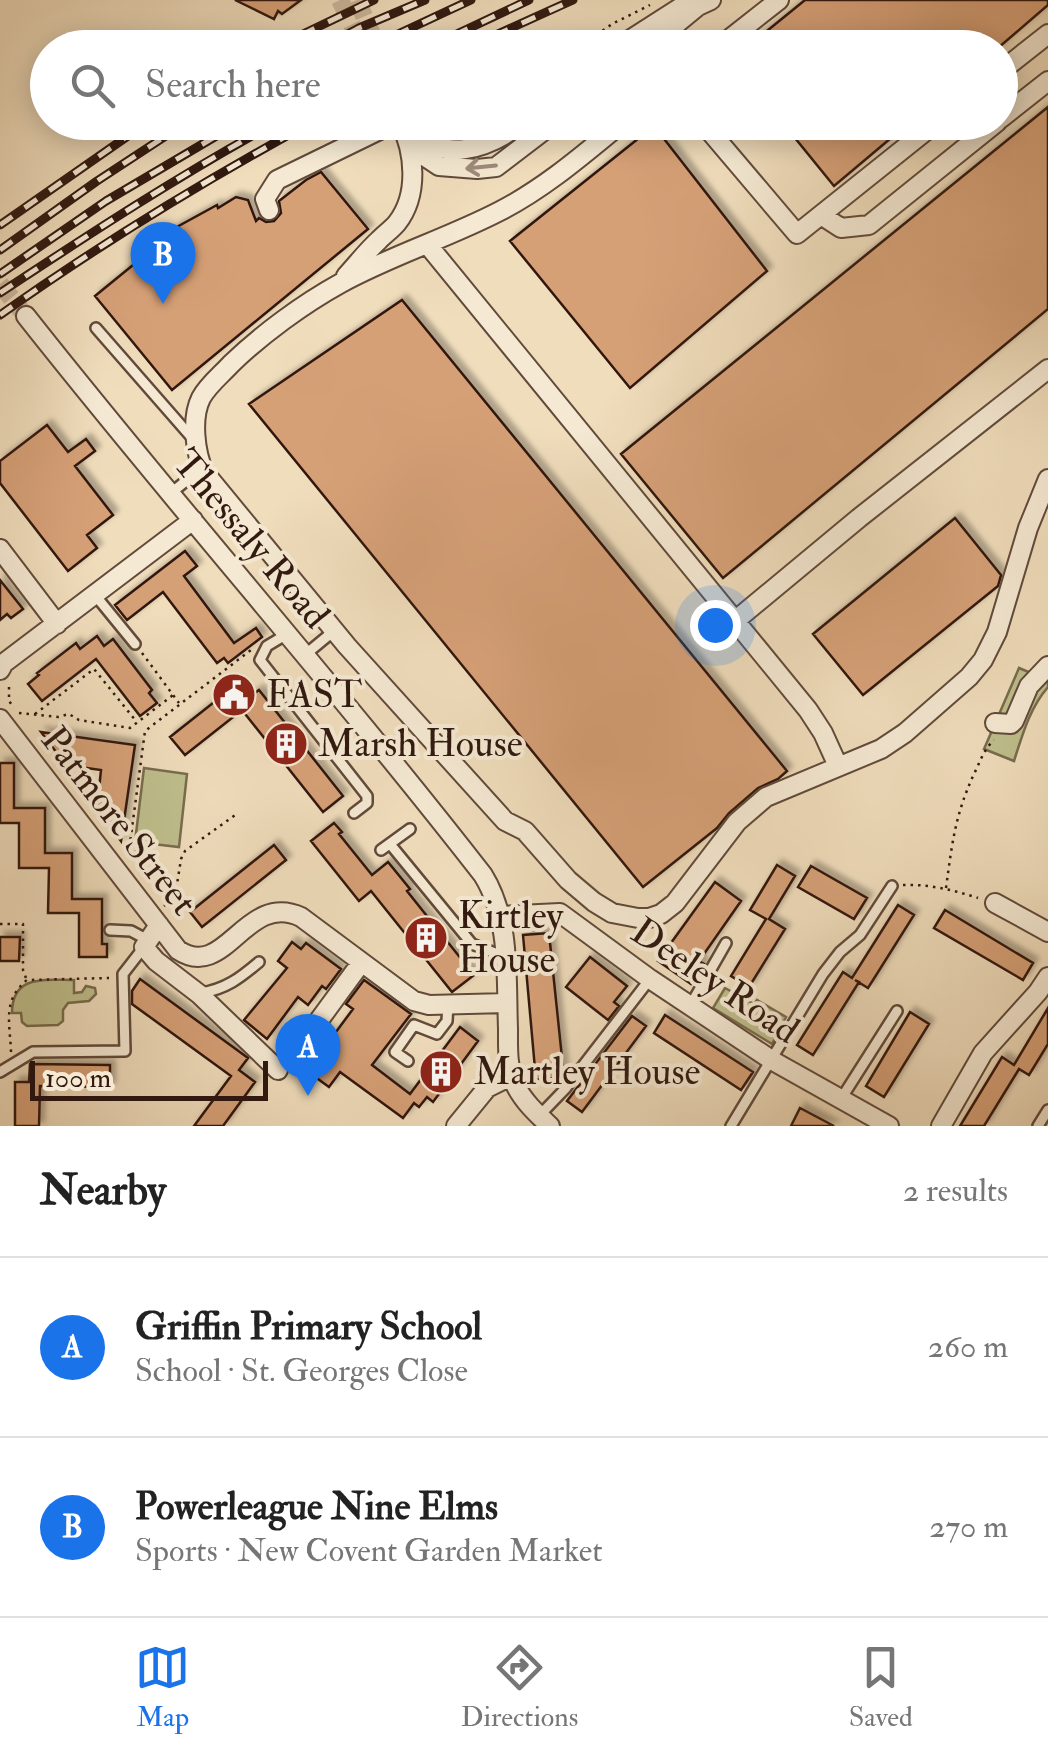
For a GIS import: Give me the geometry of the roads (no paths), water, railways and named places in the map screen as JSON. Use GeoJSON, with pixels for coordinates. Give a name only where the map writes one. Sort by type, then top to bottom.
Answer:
{"type":"FeatureCollection","features":[{"type":"Feature","properties":{"kind":"street"},"geometry":{"type":"LineString","coordinates":[[645,30],[692,0]]}},
{"type":"Feature","properties":{"kind":"street"},"geometry":{"type":"LineString","coordinates":[[669,30],[711,0]]}},
{"type":"Feature","properties":{"kind":"street"},"geometry":{"type":"LineString","coordinates":[[741,30],[779,0]]}},
{"type":"Feature","properties":{"kind":"street"},"geometry":{"type":"LineString","coordinates":[[1018,58],[1048,34]]}},
{"type":"Feature","properties":{"kind":"street"},"geometry":{"type":"LineString","coordinates":[[1018,106],[1048,82]]}},
{"type":"Feature","properties":{"kind":"street"},"geometry":{"type":"LineString","coordinates":[[269,210],[265,199],[277,180],[359,140]]}},
{"type":"Feature","properties":{"kind":"street"},"geometry":{"type":"LineString","coordinates":[[340,284],[406,208],[412,188],[407,140]]}},
{"type":"Feature","properties":{"kind":"street"},"geometry":{"type":"LineString","coordinates":[[412,140],[418,152],[433,162],[477,169],[496,166],[531,140]]}},
{"type":"Feature","properties":{"kind":"street"},"geometry":{"type":"LineString","coordinates":[[427,140],[463,151],[496,140]]}},
{"type":"Feature","properties":{"kind":"street"},"geometry":{"type":"LineString","coordinates":[[600,140],[534,192],[340,284],[268,332],[212,384],[200,400],[196,416],[202,468],[334,630],[505,821],[525,831],[568,880],[594,902],[612,914],[628,918],[661,914],[675,903],[737,822],[766,797],[870,755],[955,690],[979,665],[997,632],[1028,528],[1048,479]]}},
{"type":"Feature","properties":{"kind":"street"},"geometry":{"type":"LineString","coordinates":[[717,140],[797,234],[915,140]]}},
{"type":"Feature","properties":{"kind":"street"},"geometry":{"type":"LineString","coordinates":[[821,215],[841,228],[869,225],[975,140]]}},
{"type":"Feature","properties":{"kind":"street"},"geometry":{"type":"LineString","coordinates":[[426,244],[736,620],[818,724],[838,766]]}},
{"type":"Feature","properties":{"kind":"street","name":"Thessaly Road"},"geometry":{"type":"LineString","coordinates":[[26,316],[484,875],[500,916],[512,1076],[519,1092],[545,1121]]}},
{"type":"Feature","properties":{"kind":"street"},"geometry":{"type":"LineString","coordinates":[[736,620],[1048,369]]}},
{"type":"Feature","properties":{"kind":"street"},"geometry":{"type":"LineString","coordinates":[[4,662],[192,520]]}},
{"type":"Feature","properties":{"kind":"street"},"geometry":{"type":"LineString","coordinates":[[0,549],[57,624]]}},
{"type":"Feature","properties":{"kind":"street"},"geometry":{"type":"LineString","coordinates":[[1003,724],[1048,666]]}},
{"type":"Feature","properties":{"kind":"street","name":"Patmore Street"},"geometry":{"type":"LineString","coordinates":[[0,719],[150,932],[189,958],[203,958],[262,916],[290,912],[301,916],[414,1001],[429,1005],[506,1004]]}},
{"type":"Feature","properties":{"kind":"street"},"geometry":{"type":"LineString","coordinates":[[995,902],[1048,932]]}},
{"type":"Feature","properties":{"kind":"street","name":"Deeley Road"},"geometry":{"type":"LineString","coordinates":[[500,916],[560,914],[772,1061],[889,1126]]}},
{"type":"Feature","properties":{"kind":"street"},"geometry":{"type":"LineString","coordinates":[[150,932],[156,961],[198,994],[278,1070]]}},
{"type":"Feature","properties":{"kind":"street"},"geometry":{"type":"LineString","coordinates":[[306,1038],[361,964]]}},
{"type":"Feature","properties":{"kind":"street"},"geometry":{"type":"LineString","coordinates":[[940,1126],[983,1054],[1048,977]]}},
{"type":"Feature","properties":{"kind":"street"},"geometry":{"type":"LineString","coordinates":[[456,1126],[486,1088],[512,1076]]}},
{"type":"Feature","properties":{"kind":"lane"},"geometry":{"type":"LineString","coordinates":[[96,328],[198,444]]}},
{"type":"Feature","properties":{"kind":"lane"},"geometry":{"type":"LineString","coordinates":[[170,493],[202,468]]}},
{"type":"Feature","properties":{"kind":"lane"},"geometry":{"type":"LineString","coordinates":[[95,595],[136,644]]}},
{"type":"Feature","properties":{"kind":"lane"},"geometry":{"type":"LineString","coordinates":[[305,656],[334,630]]}},
{"type":"Feature","properties":{"kind":"lane"},"geometry":{"type":"LineString","coordinates":[[287,634],[267,646],[260,660],[366,796],[366,803],[354,813]]}},
{"type":"Feature","properties":{"kind":"lane"},"geometry":{"type":"LineString","coordinates":[[410,829],[386,847],[472,944],[505,956]]}},
{"type":"Feature","properties":{"kind":"lane"},"geometry":{"type":"LineString","coordinates":[[731,1126],[824,974],[860,934],[892,886]]}},
{"type":"Feature","properties":{"kind":"lane"},"geometry":{"type":"LineString","coordinates":[[0,1072],[33,1052],[125,1051],[123,974],[150,932],[110,930]]}},
{"type":"Feature","properties":{"kind":"lane"},"geometry":{"type":"LineString","coordinates":[[690,1006],[726,943]]}},
{"type":"Feature","properties":{"kind":"lane"},"geometry":{"type":"LineString","coordinates":[[198,994],[224,988],[259,962]]}},
{"type":"Feature","properties":{"kind":"lane"},"geometry":{"type":"LineString","coordinates":[[545,1121],[650,979]]}},
{"type":"Feature","properties":{"kind":"lane"},"geometry":{"type":"LineString","coordinates":[[408,1061],[396,1052],[414,1025],[437,1034],[446,1021],[448,1004]]}},
{"type":"Feature","properties":{"kind":"lane"},"geometry":{"type":"LineString","coordinates":[[841,1100],[897,1010]]}},
{"type":"Feature","properties":{"kind":"lane"},"geometry":{"type":"LineString","coordinates":[[1038,1126],[1048,1110]]}},
{"type":"Feature","properties":{"kind":"tunnel"},"geometry":{"type":"LineString","coordinates":[[340,0],[354,30]]}},
{"type":"Feature","properties":{"kind":"tunnel"},"geometry":{"type":"LineString","coordinates":[[357,0],[370,30]]}},
{"type":"Feature","properties":{"kind":"tunnel"},"geometry":{"type":"LineString","coordinates":[[0,284],[26,316]]}},
{"type":"Feature","properties":{"kind":"railway"},"geometry":{"type":"LineString","coordinates":[[312,30],[374,0]]}},
{"type":"Feature","properties":{"kind":"railway"},"geometry":{"type":"LineString","coordinates":[[355,30],[425,0]]}},
{"type":"Feature","properties":{"kind":"railway"},"geometry":{"type":"LineString","coordinates":[[407,30],[471,0]]}},
{"type":"Feature","properties":{"kind":"railway"},"geometry":{"type":"LineString","coordinates":[[465,30],[529,0]]}},
{"type":"Feature","properties":{"kind":"railway"},"geometry":{"type":"LineString","coordinates":[[507,30],[573,0]]}},
{"type":"Feature","properties":{"kind":"railway"},"geometry":{"type":"LineString","coordinates":[[0,225],[122,140]]}},
{"type":"Feature","properties":{"kind":"railway"},"geometry":{"type":"LineString","coordinates":[[0,250],[160,140]]}},
{"type":"Feature","properties":{"kind":"railway"},"geometry":{"type":"LineString","coordinates":[[0,274],[106,201],[209,140]]}},
{"type":"Feature","properties":{"kind":"railway"},"geometry":{"type":"LineString","coordinates":[[0,293],[246,140]]}},
{"type":"Feature","properties":{"kind":"railway"},"geometry":{"type":"LineString","coordinates":[[0,315],[153,214],[280,140]]}},
{"type":"Feature","properties":{"kind":"place","name":"Powerleague Nine Elms"},"geometry":{"type":"Point","coordinates":[163,304]}},
{"type":"Feature","properties":{"kind":"place","name":"FAST"},"geometry":{"type":"Point","coordinates":[234,695]}},
{"type":"Feature","properties":{"kind":"place","name":"Marsh House"},"geometry":{"type":"Point","coordinates":[286,744]}},
{"type":"Feature","properties":{"kind":"place","name":"Kirtley House"},"geometry":{"type":"Point","coordinates":[426,938]}},
{"type":"Feature","properties":{"kind":"place","name":"Martley House"},"geometry":{"type":"Point","coordinates":[441,1072]}},
{"type":"Feature","properties":{"kind":"place","name":"Griffin Primary School"},"geometry":{"type":"Point","coordinates":[308,1096]}}]}
